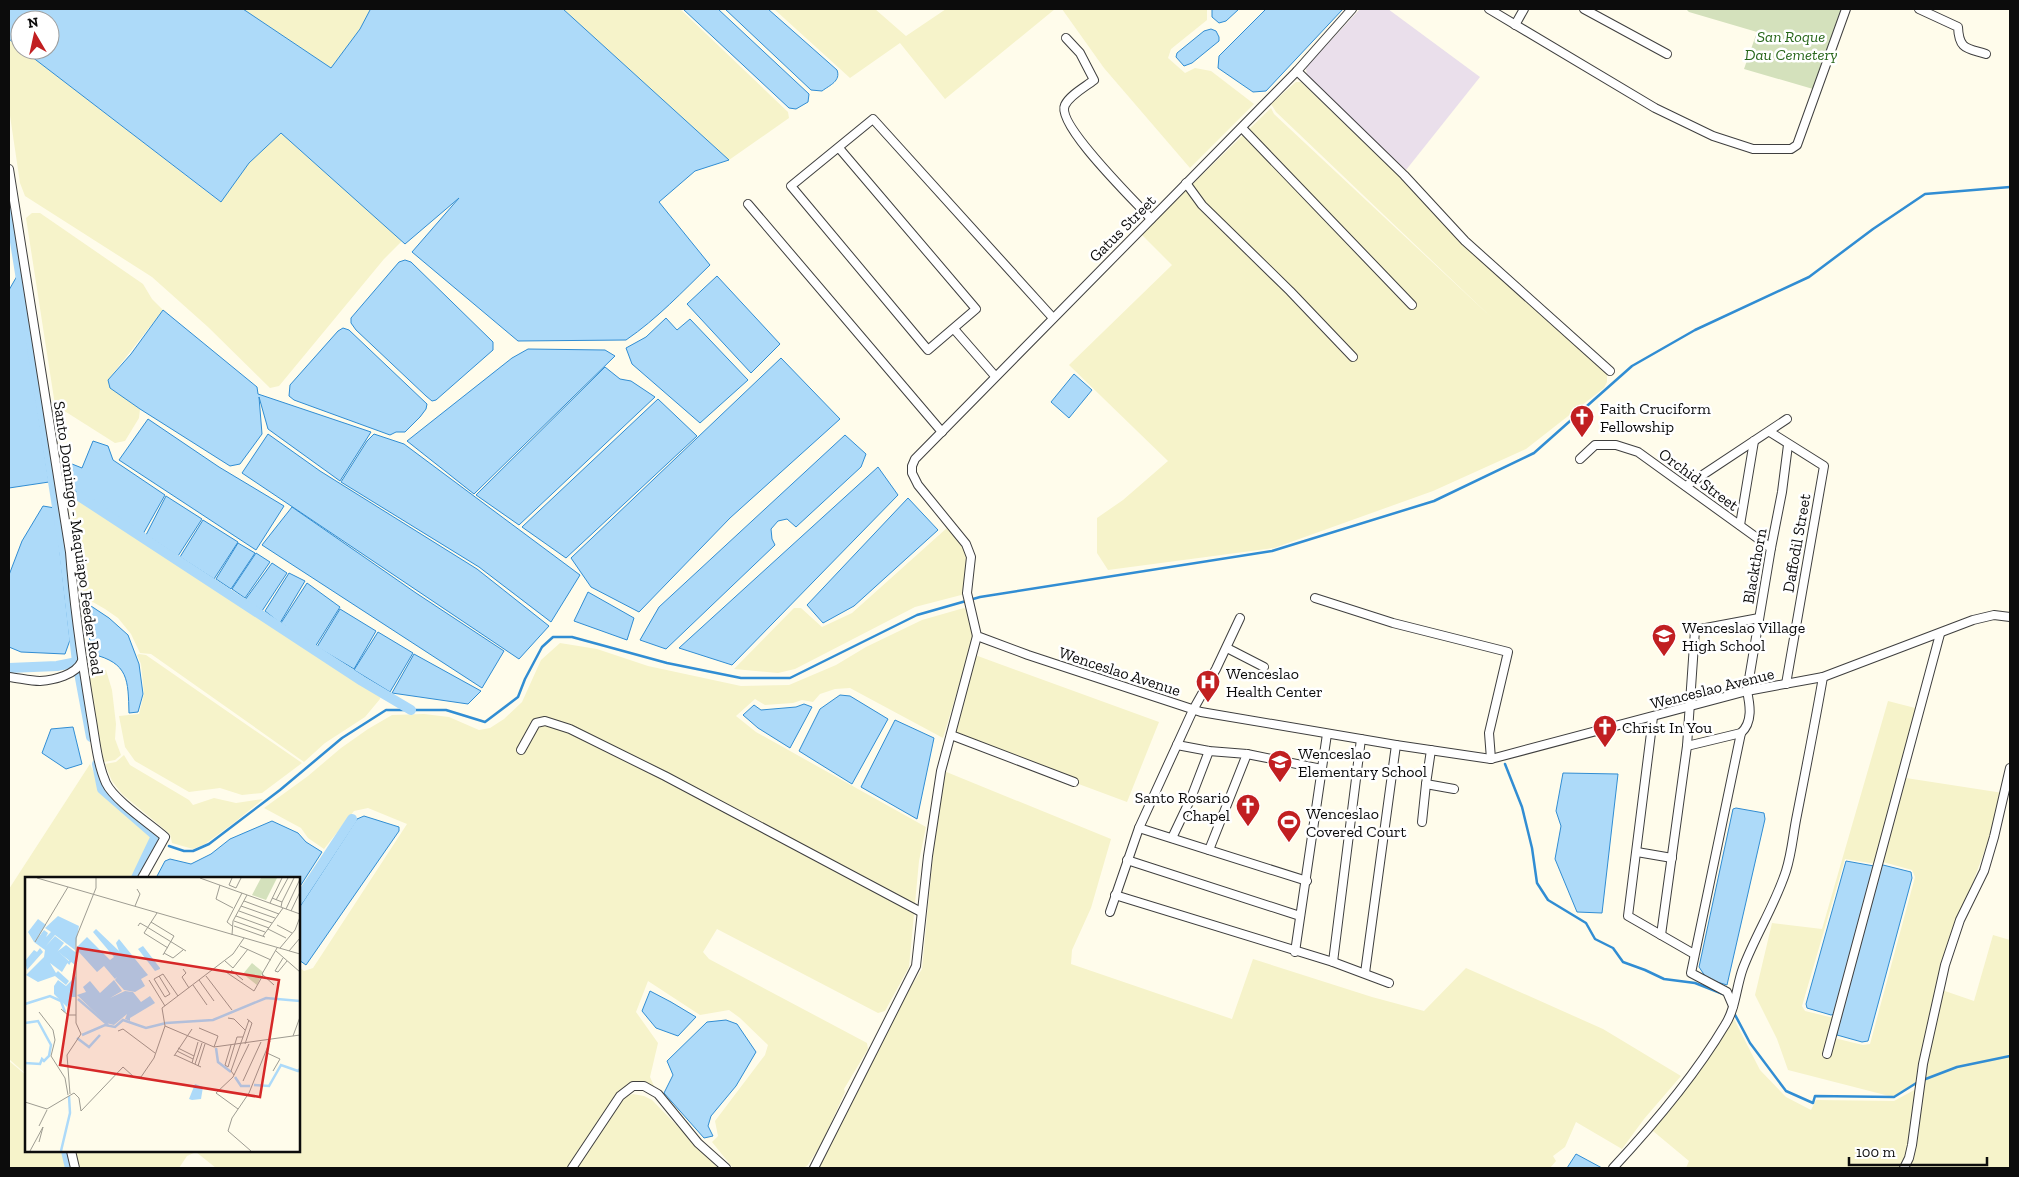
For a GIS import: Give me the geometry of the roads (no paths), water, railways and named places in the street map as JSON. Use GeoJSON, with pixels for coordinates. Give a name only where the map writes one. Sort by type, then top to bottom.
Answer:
{"type":"FeatureCollection","features":[{"type":"Feature","properties":{"kind":"street","name":"Gatus Street"},"geometry":{"type":"LineString","coordinates":[[977,636],[967,593],[971,557],[966,544],[918,485],[912,472],[915,459],[1242,128],[1297,71],[1352,9]]}},
{"type":"Feature","properties":{"kind":"street"},"geometry":{"type":"LineString","coordinates":[[1489,9],[1655,108],[1712,136],[1753,149],[1791,149],[1797,145],[1846,9]]}},
{"type":"Feature","properties":{"kind":"street"},"geometry":{"type":"LineString","coordinates":[[1514,25],[1524,9]]}},
{"type":"Feature","properties":{"kind":"street"},"geometry":{"type":"LineString","coordinates":[[1584,9],[1667,54]]}},
{"type":"Feature","properties":{"kind":"street"},"geometry":{"type":"LineString","coordinates":[[1919,9],[1958,28],[1960,41],[1964,47],[1986,54]]}},
{"type":"Feature","properties":{"kind":"street"},"geometry":{"type":"LineString","coordinates":[[1066,38],[1080,53],[1094,80],[1065,104],[1066,121],[1090,154],[1151,219]]}},
{"type":"Feature","properties":{"kind":"street"},"geometry":{"type":"LineString","coordinates":[[1297,71],[1404,175],[1465,241],[1610,371]]}},
{"type":"Feature","properties":{"kind":"street"},"geometry":{"type":"LineString","coordinates":[[839,148],[976,309],[928,350],[791,186],[873,119],[1053,318]]}},
{"type":"Feature","properties":{"kind":"street"},"geometry":{"type":"LineString","coordinates":[[1242,128],[1412,305]]}},
{"type":"Feature","properties":{"kind":"street","name":"Santo Domingo - Maquiapo Feeder Road"},"geometry":{"type":"LineString","coordinates":[[9,169],[69,543],[78,667],[106,784],[116,796],[165,837],[142,877]]}},
{"type":"Feature","properties":{"kind":"street"},"geometry":{"type":"LineString","coordinates":[[1186,183],[1202,205],[1354,357]]}},
{"type":"Feature","properties":{"kind":"street"},"geometry":{"type":"LineString","coordinates":[[748,204],[942,432]]}},
{"type":"Feature","properties":{"kind":"street"},"geometry":{"type":"LineString","coordinates":[[954,328],[995,376]]}},
{"type":"Feature","properties":{"kind":"street"},"geometry":{"type":"LineString","coordinates":[[1686,486],[1787,419]]}},
{"type":"Feature","properties":{"kind":"street"},"geometry":{"type":"LineString","coordinates":[[1770,432],[1788,445]]}},
{"type":"Feature","properties":{"kind":"street"},"geometry":{"type":"LineString","coordinates":[[1740,525],[1754,442]]}},
{"type":"Feature","properties":{"kind":"street","name":"Orchid Street"},"geometry":{"type":"LineString","coordinates":[[1580,459],[1595,445],[1616,445],[1638,452],[1771,548]]}},
{"type":"Feature","properties":{"kind":"street","name":"Daffodil Street"},"geometry":{"type":"LineString","coordinates":[[1786,684],[1824,466],[1788,445]]}},
{"type":"Feature","properties":{"kind":"street","name":"Blackthorn"},"geometry":{"type":"LineString","coordinates":[[1733,1006],[1726,992],[1691,973],[1741,733],[1745,729],[1751,710],[1748,692],[1759,618],[1782,492],[1788,445]]}},
{"type":"Feature","properties":{"kind":"street"},"geometry":{"type":"LineString","coordinates":[[1315,598],[1393,623],[1508,652],[1489,733],[1491,758]]}},
{"type":"Feature","properties":{"kind":"street","name":"Wenceslao Avenue"},"geometry":{"type":"LineString","coordinates":[[977,636],[1193,710],[1327,734],[1491,758],[1748,692],[1823,677],[1980,619],[1994,616],[2010,617]]}},
{"type":"Feature","properties":{"kind":"street"},"geometry":{"type":"LineString","coordinates":[[1110,912],[1139,828],[1176,745],[1227,648],[1240,618]]}},
{"type":"Feature","properties":{"kind":"street"},"geometry":{"type":"LineString","coordinates":[[1661,935],[1687,746],[1695,630],[1759,618]]}},
{"type":"Feature","properties":{"kind":"street"},"geometry":{"type":"LineString","coordinates":[[1827,1054],[1940,634]]}},
{"type":"Feature","properties":{"kind":"street"},"geometry":{"type":"LineString","coordinates":[[814,1168],[916,966],[921,912],[941,771],[977,636]]}},
{"type":"Feature","properties":{"kind":"street"},"geometry":{"type":"LineString","coordinates":[[1227,648],[1264,667]]}},
{"type":"Feature","properties":{"kind":"street"},"geometry":{"type":"LineString","coordinates":[[9,677],[40,681],[78,667]]}},
{"type":"Feature","properties":{"kind":"street"},"geometry":{"type":"LineString","coordinates":[[1613,1168],[1660,1117],[1726,1024],[1743,968],[1774,905],[1786,871],[1792,848],[1823,677]]}},
{"type":"Feature","properties":{"kind":"street"},"geometry":{"type":"LineString","coordinates":[[1653,717],[1628,916],[1694,954]]}},
{"type":"Feature","properties":{"kind":"street"},"geometry":{"type":"LineString","coordinates":[[521,750],[536,723],[545,720],[570,729],[665,776],[921,912]]}},
{"type":"Feature","properties":{"kind":"street"},"geometry":{"type":"LineString","coordinates":[[1687,746],[1741,733]]}},
{"type":"Feature","properties":{"kind":"street"},"geometry":{"type":"LineString","coordinates":[[1295,952],[1307,881],[1327,734]]}},
{"type":"Feature","properties":{"kind":"street"},"geometry":{"type":"LineString","coordinates":[[951,735],[1074,782]]}},
{"type":"Feature","properties":{"kind":"street"},"geometry":{"type":"LineString","coordinates":[[1333,962],[1361,739]]}},
{"type":"Feature","properties":{"kind":"street"},"geometry":{"type":"LineString","coordinates":[[1176,745],[1209,751],[1247,754],[1322,769]]}},
{"type":"Feature","properties":{"kind":"street"},"geometry":{"type":"LineString","coordinates":[[1365,973],[1396,745]]}},
{"type":"Feature","properties":{"kind":"street"},"geometry":{"type":"LineString","coordinates":[[1422,822],[1431,750]]}},
{"type":"Feature","properties":{"kind":"street"},"geometry":{"type":"LineString","coordinates":[[1172,838],[1191,798],[1209,751]]}},
{"type":"Feature","properties":{"kind":"street"},"geometry":{"type":"LineString","coordinates":[[1209,850],[1247,754]]}},
{"type":"Feature","properties":{"kind":"street"},"geometry":{"type":"LineString","coordinates":[[1904,1168],[1912,1145],[1924,1064],[1945,964],[1960,920],[1984,871],[2010,768]]}},
{"type":"Feature","properties":{"kind":"street"},"geometry":{"type":"LineString","coordinates":[[1426,784],[1454,789]]}},
{"type":"Feature","properties":{"kind":"street"},"geometry":{"type":"LineString","coordinates":[[1139,828],[1307,881]]}},
{"type":"Feature","properties":{"kind":"street"},"geometry":{"type":"LineString","coordinates":[[1637,852],[1672,858]]}},
{"type":"Feature","properties":{"kind":"street"},"geometry":{"type":"LineString","coordinates":[[1127,860],[1300,916]]}},
{"type":"Feature","properties":{"kind":"street"},"geometry":{"type":"LineString","coordinates":[[1115,895],[1295,952],[1333,962],[1389,983]]}},
{"type":"Feature","properties":{"kind":"street"},"geometry":{"type":"LineString","coordinates":[[572,1168],[620,1096],[633,1086],[644,1086],[658,1094],[698,1143],[726,1168]]}},
{"type":"Feature","properties":{"kind":"street"},"geometry":{"type":"LineString","coordinates":[[71,1152],[75,1168]]}},
{"type":"Feature","properties":{"kind":"water"},"geometry":{"type":"Polygon","coordinates":[[[9,9],[243,9],[331,68],[360,29],[369,9],[563,9],[729,160],[695,171],[659,202],[710,265],[659,314],[626,340],[518,341],[412,252],[459,198],[405,244],[281,133],[249,163],[221,202],[36,60],[60,60],[60,10],[10,10],[9,39],[9,9]]]}},
{"type":"Feature","properties":{"kind":"water"},"geometry":{"type":"Polygon","coordinates":[[[683,9],[718,9],[809,94],[808,102],[796,109],[789,108],[683,9]]]}},
{"type":"Feature","properties":{"kind":"water"},"geometry":{"type":"Polygon","coordinates":[[[725,9],[768,9],[837,70],[836,80],[822,91],[811,90],[725,9]]]}},
{"type":"Feature","properties":{"kind":"water"},"geometry":{"type":"Polygon","coordinates":[[[1212,9],[1239,9],[1226,21],[1219,23],[1212,17],[1212,9]]]}},
{"type":"Feature","properties":{"kind":"water"},"geometry":{"type":"Polygon","coordinates":[[[1266,9],[1343,9],[1266,91],[1253,92],[1218,68],[1219,56],[1266,9]]]}},
{"type":"Feature","properties":{"kind":"water"},"geometry":{"type":"Polygon","coordinates":[[[1211,29],[1216,31],[1219,41],[1192,63],[1184,66],[1176,57],[1177,53],[1204,31],[1211,29]]]}},
{"type":"Feature","properties":{"kind":"water"},"geometry":{"type":"Polygon","coordinates":[[[405,260],[411,262],[493,342],[493,350],[436,400],[432,401],[356,330],[351,323],[351,318],[399,262],[405,260]]]}},
{"type":"Feature","properties":{"kind":"water"},"geometry":{"type":"Polygon","coordinates":[[[17,276],[49,482],[9,488],[9,290],[17,276]]]}},
{"type":"Feature","properties":{"kind":"water"},"geometry":{"type":"Polygon","coordinates":[[[717,276],[780,344],[751,373],[687,304],[717,276]]]}},
{"type":"Feature","properties":{"kind":"water"},"geometry":{"type":"Polygon","coordinates":[[[163,310],[257,387],[258,394],[371,432],[340,481],[268,429],[259,397],[262,434],[240,464],[230,466],[110,388],[108,380],[131,354],[163,310]]]}},
{"type":"Feature","properties":{"kind":"water"},"geometry":{"type":"Polygon","coordinates":[[[666,318],[677,330],[690,319],[748,380],[700,423],[632,364],[626,348],[646,337],[666,318]]]}},
{"type":"Feature","properties":{"kind":"water"},"geometry":{"type":"Polygon","coordinates":[[[343,328],[349,330],[427,404],[420,417],[405,432],[396,432],[390,435],[294,400],[289,396],[290,385],[338,331],[343,328]]]}},
{"type":"Feature","properties":{"kind":"water"},"geometry":{"type":"Polygon","coordinates":[[[528,349],[605,350],[615,356],[474,494],[407,441],[512,358],[528,349]]]}},
{"type":"Feature","properties":{"kind":"water"},"geometry":{"type":"Polygon","coordinates":[[[781,358],[840,419],[730,518],[639,612],[591,587],[571,558],[781,358]]]}},
{"type":"Feature","properties":{"kind":"water"},"geometry":{"type":"Polygon","coordinates":[[[605,367],[620,379],[631,381],[655,397],[519,525],[476,495],[605,367]]]}},
{"type":"Feature","properties":{"kind":"water"},"geometry":{"type":"Polygon","coordinates":[[[1074,374],[1092,390],[1069,418],[1051,402],[1074,374]]]}},
{"type":"Feature","properties":{"kind":"water"},"geometry":{"type":"Polygon","coordinates":[[[658,399],[697,436],[566,558],[522,527],[658,399]]]}},
{"type":"Feature","properties":{"kind":"water"},"geometry":{"type":"Polygon","coordinates":[[[148,419],[219,467],[284,506],[256,550],[119,460],[148,419]]]}},
{"type":"Feature","properties":{"kind":"water"},"geometry":{"type":"Polygon","coordinates":[[[268,434],[320,471],[477,569],[549,626],[519,659],[242,473],[268,434]]]}},
{"type":"Feature","properties":{"kind":"water"},"geometry":{"type":"Polygon","coordinates":[[[374,434],[404,444],[580,575],[551,622],[479,567],[341,482],[367,441],[374,434]]]}},
{"type":"Feature","properties":{"kind":"water"},"geometry":{"type":"Polygon","coordinates":[[[845,435],[866,454],[861,467],[796,527],[787,519],[778,521],[771,529],[775,545],[666,649],[640,640],[659,607],[845,435]]]}},
{"type":"Feature","properties":{"kind":"water"},"geometry":{"type":"Polygon","coordinates":[[[93,441],[108,446],[113,460],[165,495],[143,534],[67,486],[62,460],[82,468],[93,441]]]}},
{"type":"Feature","properties":{"kind":"water"},"geometry":{"type":"Polygon","coordinates":[[[878,467],[898,495],[732,665],[679,648],[878,467]]]}},
{"type":"Feature","properties":{"kind":"water"},"geometry":{"type":"Polygon","coordinates":[[[166,496],[202,519],[178,556],[146,535],[166,496]]]}},
{"type":"Feature","properties":{"kind":"water"},"geometry":{"type":"Polygon","coordinates":[[[908,498],[938,530],[854,606],[823,623],[807,605],[908,498]]]}},
{"type":"Feature","properties":{"kind":"water"},"geometry":{"type":"Polygon","coordinates":[[[43,506],[55,508],[70,640],[65,654],[21,652],[9,647],[9,575],[22,541],[43,506]]]}},
{"type":"Feature","properties":{"kind":"water"},"geometry":{"type":"Polygon","coordinates":[[[292,507],[504,651],[482,688],[262,545],[292,507]]]}},
{"type":"Feature","properties":{"kind":"water"},"geometry":{"type":"Polygon","coordinates":[[[203,520],[238,542],[214,579],[180,557],[203,520]]]}},
{"type":"Feature","properties":{"kind":"water"},"geometry":{"type":"Polygon","coordinates":[[[238,543],[255,553],[231,589],[216,579],[238,543]]]}},
{"type":"Feature","properties":{"kind":"water"},"geometry":{"type":"Polygon","coordinates":[[[256,553],[270,562],[245,598],[232,589],[256,553]]]}},
{"type":"Feature","properties":{"kind":"water"},"geometry":{"type":"Polygon","coordinates":[[[272,563],[287,573],[262,611],[245,600],[272,563]]]}},
{"type":"Feature","properties":{"kind":"water"},"geometry":{"type":"Polygon","coordinates":[[[289,573],[305,581],[280,623],[265,611],[289,573]]]}},
{"type":"Feature","properties":{"kind":"water"},"geometry":{"type":"Polygon","coordinates":[[[307,583],[340,607],[315,647],[281,623],[307,583]]]}},
{"type":"Feature","properties":{"kind":"water"},"geometry":{"type":"Polygon","coordinates":[[[588,592],[634,618],[627,640],[574,621],[588,592]]]}},
{"type":"Feature","properties":{"kind":"water"},"geometry":{"type":"Polygon","coordinates":[[[91,606],[109,618],[128,635],[139,664],[143,694],[138,712],[129,713],[127,682],[120,668],[113,662],[92,654],[85,608],[91,606]]]}},
{"type":"Feature","properties":{"kind":"water"},"geometry":{"type":"Polygon","coordinates":[[[340,609],[376,631],[354,669],[317,647],[340,609]]]}},
{"type":"Feature","properties":{"kind":"water"},"geometry":{"type":"Polygon","coordinates":[[[378,632],[413,653],[390,692],[354,670],[378,632]]]}},
{"type":"Feature","properties":{"kind":"water"},"geometry":{"type":"Polygon","coordinates":[[[414,654],[481,691],[468,704],[392,693],[414,654]]]}},
{"type":"Feature","properties":{"kind":"water"},"geometry":{"type":"Polygon","coordinates":[[[840,695],[850,696],[888,719],[852,784],[799,751],[820,709],[840,695]]]}},
{"type":"Feature","properties":{"kind":"water"},"geometry":{"type":"Polygon","coordinates":[[[804,704],[812,707],[790,748],[758,728],[743,715],[754,705],[761,710],[796,707],[804,704]]]}},
{"type":"Feature","properties":{"kind":"water"},"geometry":{"type":"Polygon","coordinates":[[[895,720],[934,738],[917,819],[861,787],[895,720]]]}},
{"type":"Feature","properties":{"kind":"water"},"geometry":{"type":"Polygon","coordinates":[[[73,727],[82,764],[66,769],[42,753],[51,729],[73,727]]]}},
{"type":"Feature","properties":{"kind":"water"},"geometry":{"type":"Polygon","coordinates":[[[1563,773],[1618,774],[1602,913],[1577,912],[1555,859],[1561,826],[1556,811],[1563,773]]]}},
{"type":"Feature","properties":{"kind":"water"},"geometry":{"type":"Polygon","coordinates":[[[1733,809],[1764,813],[1765,819],[1727,985],[1707,979],[1699,967],[1733,809]]]}},
{"type":"Feature","properties":{"kind":"water"},"geometry":{"type":"Polygon","coordinates":[[[364,816],[399,827],[399,831],[306,965],[300,961],[300,906],[357,819],[364,816]]]}},
{"type":"Feature","properties":{"kind":"water"},"geometry":{"type":"Polygon","coordinates":[[[272,821],[298,833],[306,842],[322,852],[300,886],[300,877],[157,877],[165,861],[170,859],[191,864],[211,854],[230,839],[272,821]]]}},
{"type":"Feature","properties":{"kind":"water"},"geometry":{"type":"Polygon","coordinates":[[[1846,861],[1874,866],[1835,1014],[1831,1015],[1807,1008],[1806,1004],[1846,861]]]}},
{"type":"Feature","properties":{"kind":"water"},"geometry":{"type":"Polygon","coordinates":[[[1883,865],[1911,872],[1912,878],[1868,1041],[1862,1042],[1837,1035],[1837,1029],[1879,867],[1883,865]]]}},
{"type":"Feature","properties":{"kind":"water"},"geometry":{"type":"Polygon","coordinates":[[[650,991],[696,1017],[678,1036],[656,1028],[642,1011],[650,991]]]}},
{"type":"Feature","properties":{"kind":"water"},"geometry":{"type":"Polygon","coordinates":[[[726,1020],[737,1024],[756,1052],[736,1086],[711,1116],[708,1126],[713,1136],[704,1138],[664,1093],[673,1075],[667,1061],[707,1022],[726,1020]]]}},
{"type":"Feature","properties":{"kind":"water"},"geometry":{"type":"Polygon","coordinates":[[[1576,1154],[1602,1168],[1567,1168],[1576,1154]]]}},
{"type":"Feature","properties":{"kind":"waterway"},"geometry":{"type":"LineString","coordinates":[[169,846],[184,851],[193,851],[209,844],[280,790],[342,738],[386,710],[446,710],[485,722],[518,697],[542,647],[553,637],[572,637],[667,663],[741,678],[790,678],[917,615],[980,597],[1272,551],[1434,501],[1534,453],[1632,366],[1695,330],[1809,277],[1873,229],[1925,194],[2010,187]]}},
{"type":"Feature","properties":{"kind":"waterway"},"geometry":{"type":"LineString","coordinates":[[9,204],[64,551],[77,662],[91,737]]}},
{"type":"Feature","properties":{"kind":"waterway"},"geometry":{"type":"LineString","coordinates":[[79,496],[362,681],[411,710]]}},
{"type":"Feature","properties":{"kind":"waterway"},"geometry":{"type":"LineString","coordinates":[[9,668],[57,666],[77,662]]}},
{"type":"Feature","properties":{"kind":"waterway"},"geometry":{"type":"LineString","coordinates":[[97,764],[102,789],[156,836],[136,877]]}},
{"type":"Feature","properties":{"kind":"waterway"},"geometry":{"type":"LineString","coordinates":[[1505,764],[1522,807],[1532,848],[1537,883],[1548,900],[1586,923],[1595,939],[1613,948],[1623,962],[1664,979],[1695,983],[1723,994]]}},
{"type":"Feature","properties":{"kind":"waterway"},"geometry":{"type":"LineString","coordinates":[[300,897],[352,819]]}},
{"type":"Feature","properties":{"kind":"waterway"},"geometry":{"type":"LineString","coordinates":[[1733,1011],[1750,1043],[1786,1091],[1813,1103],[1815,1096],[1894,1097],[1918,1082]]}},
{"type":"Feature","properties":{"kind":"waterway"},"geometry":{"type":"LineString","coordinates":[[1923,1080],[1957,1067],[2010,1056]]}},
{"type":"Feature","properties":{"kind":"waterway"},"geometry":{"type":"LineString","coordinates":[[66,1152],[70,1168]]}},
{"type":"Feature","properties":{"kind":"place","name":"Faith Cruciform Fellowship"},"geometry":{"type":"Point","coordinates":[1582,438]}},
{"type":"Feature","properties":{"kind":"place","name":"Wenceslao Village High School"},"geometry":{"type":"Point","coordinates":[1664,657]}},
{"type":"Feature","properties":{"kind":"place","name":"Wenceslao Health Center"},"geometry":{"type":"Point","coordinates":[1208,703]}},
{"type":"Feature","properties":{"kind":"place","name":"Christ In You"},"geometry":{"type":"Point","coordinates":[1605,748]}},
{"type":"Feature","properties":{"kind":"place","name":"Wenceslao Elementary School"},"geometry":{"type":"Point","coordinates":[1280,783]}},
{"type":"Feature","properties":{"kind":"place","name":"Santo Rosario Chapel"},"geometry":{"type":"Point","coordinates":[1248,827]}},
{"type":"Feature","properties":{"kind":"place","name":"Wenceslao Covered Court"},"geometry":{"type":"Point","coordinates":[1289,843]}},
{"type":"Feature","properties":{"kind":"park label","name":"San Roque Dau Cemetery"},"geometry":{"type":"Point","coordinates":[1791,45]}}]}
